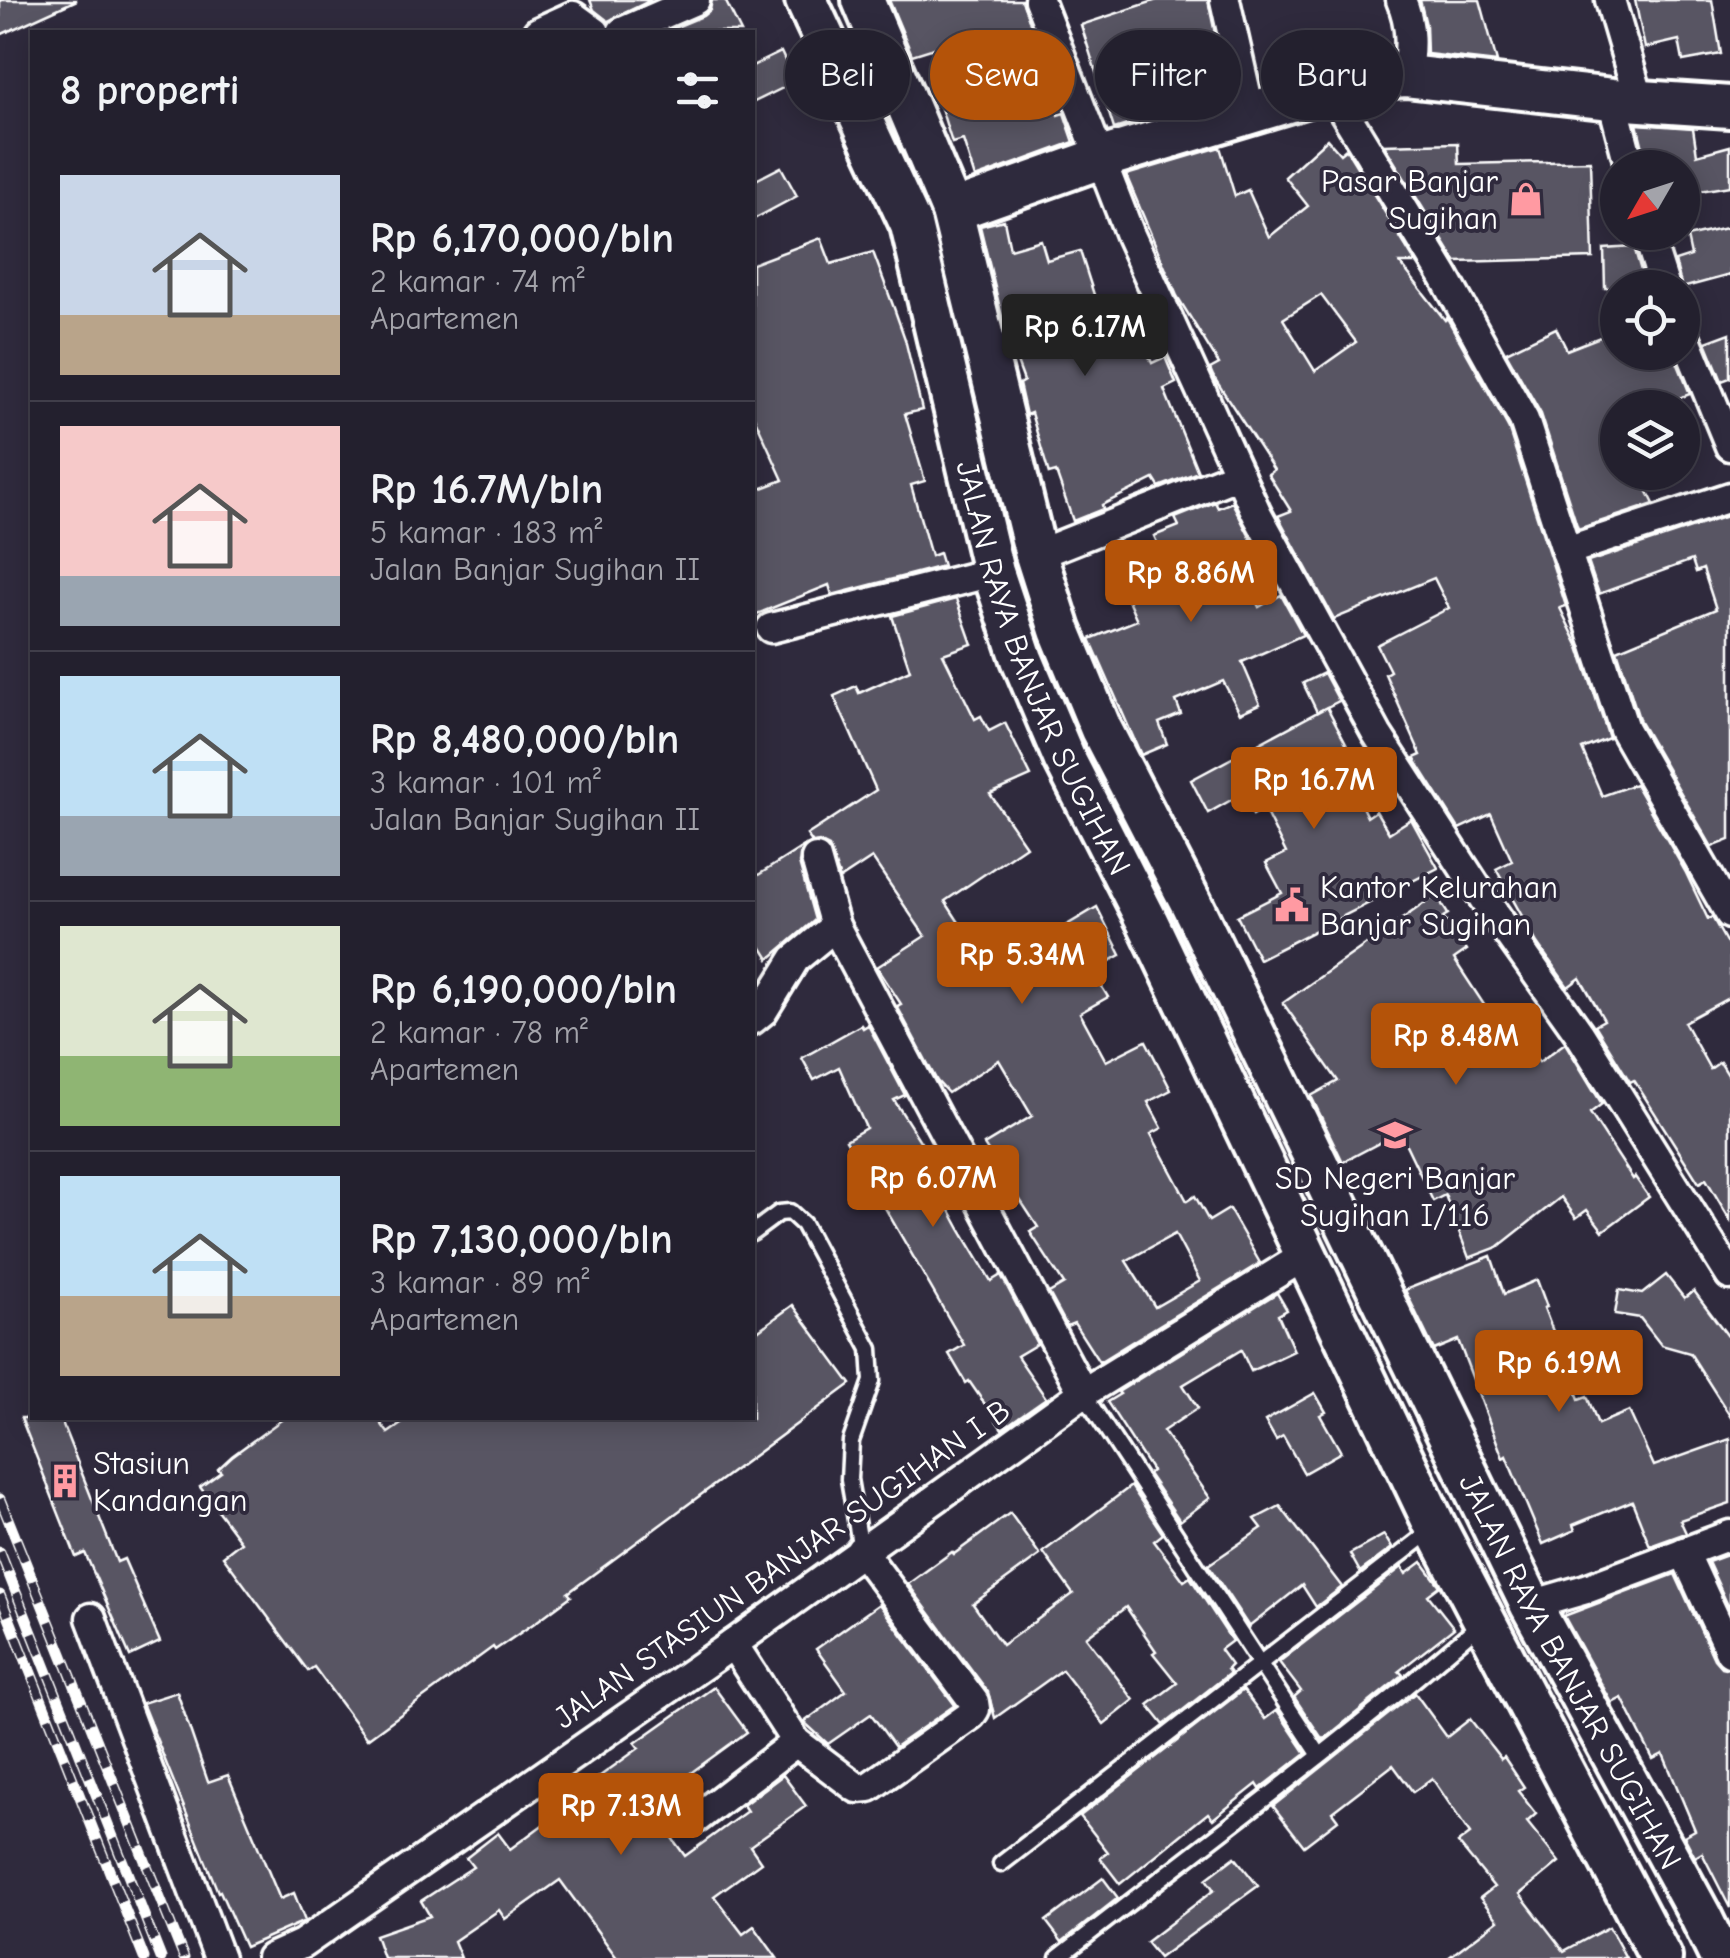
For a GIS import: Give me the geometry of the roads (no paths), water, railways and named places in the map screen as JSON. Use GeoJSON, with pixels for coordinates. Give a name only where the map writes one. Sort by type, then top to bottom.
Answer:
{"type":"FeatureCollection","features":[{"type":"Feature","properties":{"kind":"main road","name":"JALAN RAYA BANJAR SUGIHAN"},"geometry":{"type":"LineString","coordinates":[[806,0],[911,225],[993,572],[1022,659],[1064,758],[1148,923],[1436,1528],[1661,1958]]}},
{"type":"Feature","properties":{"kind":"main road","name":"JALAN RAYA BANJAR SUGIHAN"},"geometry":{"type":"LineString","coordinates":[[864,0],[952,211],[1036,555],[1060,630],[1101,729],[1190,901],[1532,1604],[1720,1940]]}},
{"type":"Feature","properties":{"kind":"main road"},"geometry":{"type":"LineString","coordinates":[[1403,76],[1730,107]]}},
{"type":"Feature","properties":{"kind":"main road"},"geometry":{"type":"LineString","coordinates":[[952,211],[1101,158],[1261,108]]}},
{"type":"Feature","properties":{"kind":"main road"},"geometry":{"type":"LineString","coordinates":[[1148,923],[1190,901]]}},
{"type":"Feature","properties":{"kind":"street"},"geometry":{"type":"LineString","coordinates":[[627,30],[695,0]]}},
{"type":"Feature","properties":{"kind":"street"},"geometry":{"type":"LineString","coordinates":[[1039,0],[1130,236],[1239,474],[1376,734],[1486,902],[1579,1033],[1730,1275]]}},
{"type":"Feature","properties":{"kind":"street"},"geometry":{"type":"LineString","coordinates":[[1226,0],[1250,111]]}},
{"type":"Feature","properties":{"kind":"street"},"geometry":{"type":"LineString","coordinates":[[1400,0],[1412,47],[1406,76]]}},
{"type":"Feature","properties":{"kind":"street"},"geometry":{"type":"LineString","coordinates":[[1610,0],[1626,99],[1629,150]]}},
{"type":"Feature","properties":{"kind":"street"},"geometry":{"type":"LineString","coordinates":[[542,30],[573,16],[592,30]]}},
{"type":"Feature","properties":{"kind":"street"},"geometry":{"type":"LineString","coordinates":[[1348,120],[1444,276],[1524,420],[1624,730],[1730,914]]}},
{"type":"Feature","properties":{"kind":"street"},"geometry":{"type":"LineString","coordinates":[[1699,370],[1730,446]]}},
{"type":"Feature","properties":{"kind":"street"},"geometry":{"type":"LineString","coordinates":[[1036,555],[1239,474]]}},
{"type":"Feature","properties":{"kind":"street"},"geometry":{"type":"LineString","coordinates":[[1566,552],[1730,497]]}},
{"type":"Feature","properties":{"kind":"street"},"geometry":{"type":"LineString","coordinates":[[771,628],[993,572]]}},
{"type":"Feature","properties":{"kind":"street"},"geometry":{"type":"LineString","coordinates":[[816,859],[835,926],[1083,1392]]}},
{"type":"Feature","properties":{"kind":"street"},"geometry":{"type":"LineString","coordinates":[[755,1018],[795,960],[835,926]]}},
{"type":"Feature","properties":{"kind":"street","name":"JALAN STASIUN BANJAR SUGIHAN I B"},"geometry":{"type":"LineString","coordinates":[[272,1958],[302,1944],[734,1644],[1083,1392],[1306,1254]]}},
{"type":"Feature","properties":{"kind":"street"},"geometry":{"type":"LineString","coordinates":[[1532,1604],[1586,1589],[1730,1535]]}},
{"type":"Feature","properties":{"kind":"street"},"geometry":{"type":"LineString","coordinates":[[734,1644],[796,1742],[857,1788],[863,1789],[971,1716],[974,1702],[861,1550]]}},
{"type":"Feature","properties":{"kind":"street"},"geometry":{"type":"LineString","coordinates":[[1684,1552],[1730,1652]]}},
{"type":"Feature","properties":{"kind":"street"},"geometry":{"type":"LineString","coordinates":[[91,1618],[219,1958]]}},
{"type":"Feature","properties":{"kind":"street"},"geometry":{"type":"LineString","coordinates":[[697,1818],[796,1742]]}},
{"type":"Feature","properties":{"kind":"lane"},"geometry":{"type":"LineString","coordinates":[[755,1231],[779,1214],[790,1212],[803,1224],[870,1349],[872,1380],[851,1440],[849,1479],[861,1550]]}},
{"type":"Feature","properties":{"kind":"lane"},"geometry":{"type":"LineString","coordinates":[[1083,1392],[1318,1754]]}},
{"type":"Feature","properties":{"kind":"lane"},"geometry":{"type":"LineString","coordinates":[[1001,1864],[1436,1528]]}},
{"type":"Feature","properties":{"kind":"lane"},"geometry":{"type":"LineString","coordinates":[[1058,1958],[1318,1754],[1388,1705],[1483,1622]]}},
{"type":"Feature","properties":{"kind":"railway"},"geometry":{"type":"LineString","coordinates":[[0,1499],[184,1958]]}},
{"type":"Feature","properties":{"kind":"railway"},"geometry":{"type":"LineString","coordinates":[[0,1552],[161,1958]]}},
{"type":"Feature","properties":{"kind":"railway"},"geometry":{"type":"LineString","coordinates":[[0,1595],[144,1958]]}},
{"type":"Feature","properties":{"kind":"place","name":"Pasar Banjar Sugihan"},"geometry":{"type":"Point","coordinates":[1526,199]}},
{"type":"Feature","properties":{"kind":"place","name":"Kantor Kelurahan Banjar Sugihan"},"geometry":{"type":"Point","coordinates":[1292,905]}},
{"type":"Feature","properties":{"kind":"place","name":"SD Negeri Banjar Sugihan I/116"},"geometry":{"type":"Point","coordinates":[1395,1135]}},
{"type":"Feature","properties":{"kind":"place","name":"Stasiun Kandangan"},"geometry":{"type":"Point","coordinates":[65,1481]}}]}
